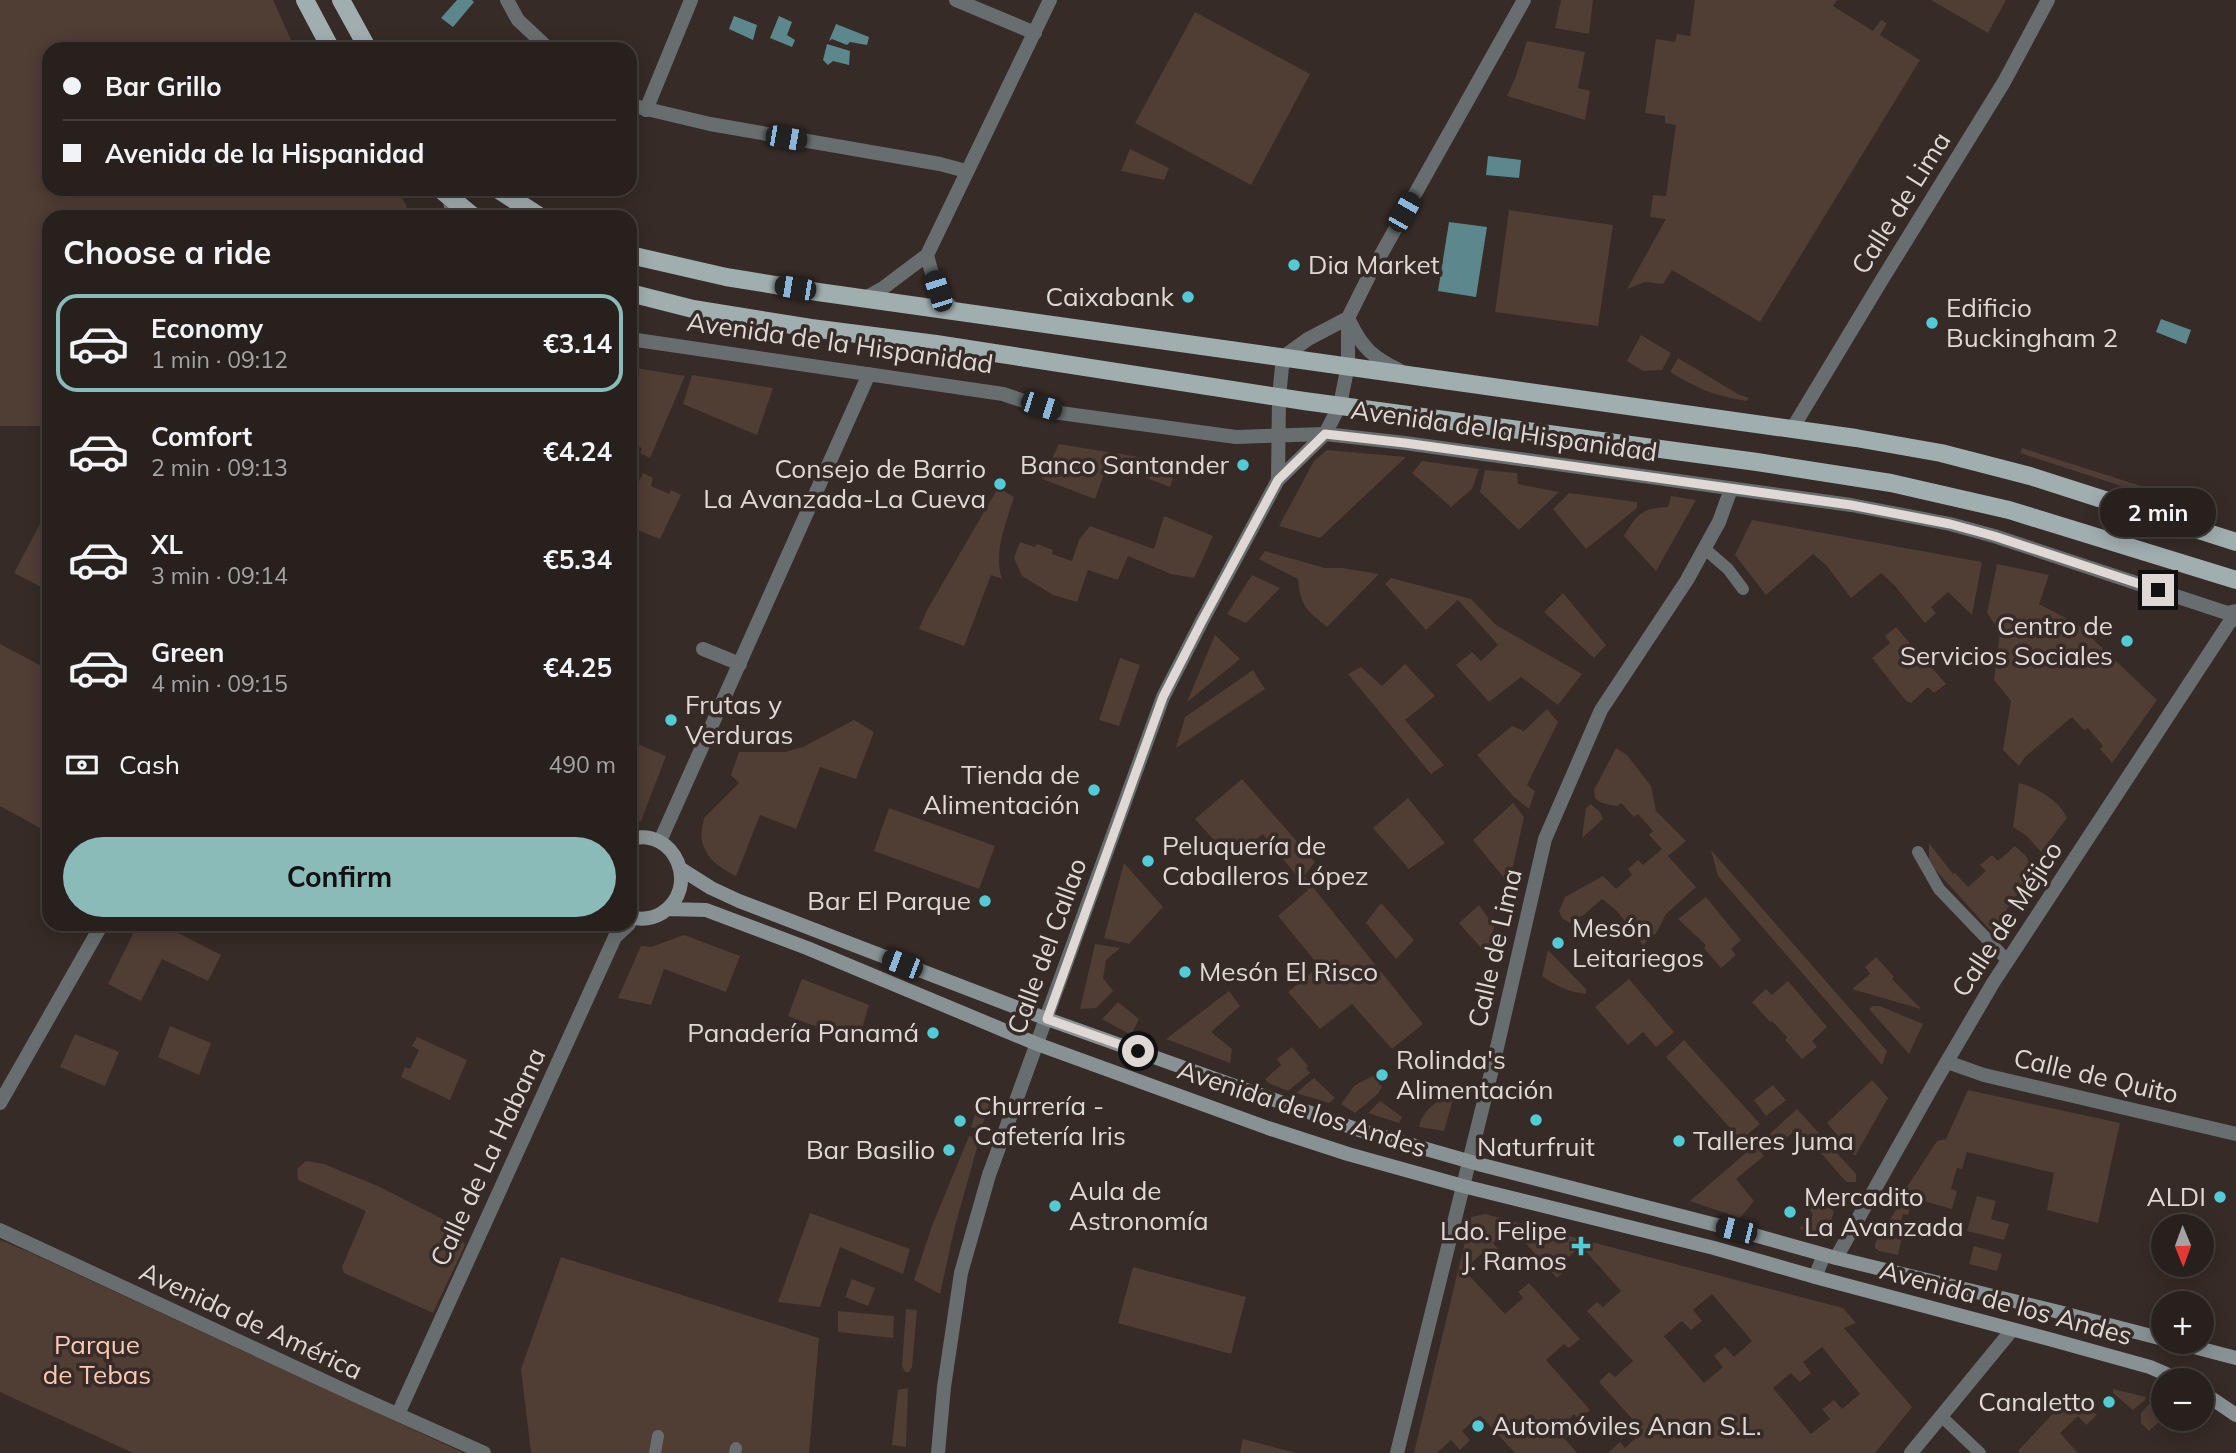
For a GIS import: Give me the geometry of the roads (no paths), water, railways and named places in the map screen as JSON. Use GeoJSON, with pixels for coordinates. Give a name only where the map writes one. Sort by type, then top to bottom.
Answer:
{"type":"FeatureCollection","features":[{"type":"Feature","properties":{"kind":"main road"},"geometry":{"type":"LineString","coordinates":[[305,0],[327,42]]}},
{"type":"Feature","properties":{"kind":"main road"},"geometry":{"type":"LineString","coordinates":[[341,0],[364,42]]}},
{"type":"Feature","properties":{"kind":"main road"},"geometry":{"type":"LineString","coordinates":[[448,196],[465,210]]}},
{"type":"Feature","properties":{"kind":"main road"},"geometry":{"type":"LineString","coordinates":[[508,196],[530,210]]}},
{"type":"Feature","properties":{"kind":"main road","name":"Avenida de la Hispanidad"},"geometry":{"type":"LineString","coordinates":[[637,257],[726,277],[959,313],[1348,365],[1856,438],[1941,453],[2020,473],[2236,542]]}},
{"type":"Feature","properties":{"kind":"main road","name":"Avenida de la Hispanidad"},"geometry":{"type":"LineString","coordinates":[[637,295],[693,309],[1279,397],[1757,462],[1891,483],[2008,510],[2236,580]]}},
{"type":"Feature","properties":{"kind":"main road"},"geometry":{"type":"LineString","coordinates":[[637,838],[648,837],[660,841],[670,848],[677,858],[682,884],[677,898],[668,909]]}},
{"type":"Feature","properties":{"kind":"main road","name":"Avenida de los Andes"},"geometry":{"type":"LineString","coordinates":[[681,869],[739,901],[1047,1019],[1356,1129],[1830,1257],[2151,1336]]}},
{"type":"Feature","properties":{"kind":"main road","name":"Avenida de los Andes"},"geometry":{"type":"LineString","coordinates":[[637,920],[657,916],[668,909],[706,910],[807,948],[1037,1044],[1268,1128],[1348,1154],[1463,1186],[1714,1248],[2152,1368]]}},
{"type":"Feature","properties":{"kind":"main road"},"geometry":{"type":"LineString","coordinates":[[2214,1352],[2236,1358]]}},
{"type":"Feature","properties":{"kind":"main road"},"geometry":{"type":"LineString","coordinates":[[2214,1400],[2236,1415]]}},
{"type":"Feature","properties":{"kind":"street"},"geometry":{"type":"LineString","coordinates":[[507,0],[518,20],[542,42]]}},
{"type":"Feature","properties":{"kind":"street"},"geometry":{"type":"LineString","coordinates":[[646,110],[691,0]]}},
{"type":"Feature","properties":{"kind":"street"},"geometry":{"type":"LineString","coordinates":[[956,0],[1035,33]]}},
{"type":"Feature","properties":{"kind":"street"},"geometry":{"type":"LineString","coordinates":[[867,297],[927,255],[1049,0]]}},
{"type":"Feature","properties":{"kind":"street","name":"Calle del Callao"},"geometry":{"type":"LineString","coordinates":[[938,1453],[944,1387],[961,1273],[989,1175],[1163,697],[1278,480],[1325,434],[1340,405],[1348,365],[1348,318],[1524,0]]}},
{"type":"Feature","properties":{"kind":"street","name":"Calle de Lima"},"geometry":{"type":"LineString","coordinates":[[1792,429],[2004,82],[2048,0]]}},
{"type":"Feature","properties":{"kind":"street"},"geometry":{"type":"LineString","coordinates":[[637,107],[710,124],[967,171]]}},
{"type":"Feature","properties":{"kind":"street"},"geometry":{"type":"LineString","coordinates":[[927,255],[938,291],[948,305],[959,313]]}},
{"type":"Feature","properties":{"kind":"street"},"geometry":{"type":"LineString","coordinates":[[1283,357],[1308,339],[1348,318],[1358,340],[1378,360],[1406,374]]}},
{"type":"Feature","properties":{"kind":"street","name":"Avenida de la Hispanidad"},"geometry":{"type":"LineString","coordinates":[[637,341],[1003,394],[1060,412],[1236,437],[1325,434],[1851,505],[1950,524],[1994,536],[2227,613],[2236,611]]}},
{"type":"Feature","properties":{"kind":"street","name":"Calle del Callao"},"geometry":{"type":"LineString","coordinates":[[1278,480],[1279,397],[1283,357]]}},
{"type":"Feature","properties":{"kind":"street"},"geometry":{"type":"LineString","coordinates":[[660,841],[869,374]]}},
{"type":"Feature","properties":{"kind":"street","name":"Calle de Lima"},"geometry":{"type":"LineString","coordinates":[[1397,1453],[1493,1065],[1545,839],[1601,710],[1644,647],[1704,549],[1719,522],[1731,489]]}},
{"type":"Feature","properties":{"kind":"street","name":"Calle de Méjico"},"geometry":{"type":"LineString","coordinates":[[1830,1257],[2008,961],[2229,623],[2236,617]]}},
{"type":"Feature","properties":{"kind":"street"},"geometry":{"type":"LineString","coordinates":[[702,649],[740,664]]}},
{"type":"Feature","properties":{"kind":"street"},"geometry":{"type":"LineString","coordinates":[[0,1103],[99,931]]}},
{"type":"Feature","properties":{"kind":"street","name":"Calle de La Habana"},"geometry":{"type":"LineString","coordinates":[[397,1414],[615,937],[621,931]]}},
{"type":"Feature","properties":{"kind":"street","name":"Calle de Quito"},"geometry":{"type":"LineString","coordinates":[[1947,1062],[1984,1075],[2236,1134]]}},
{"type":"Feature","properties":{"kind":"street","name":"Avenida de América"},"geometry":{"type":"LineString","coordinates":[[0,1230],[484,1453]]}},
{"type":"Feature","properties":{"kind":"street"},"geometry":{"type":"LineString","coordinates":[[1815,1277],[1830,1257]]}},
{"type":"Feature","properties":{"kind":"street"},"geometry":{"type":"LineString","coordinates":[[1911,1453],[2012,1329]]}},
{"type":"Feature","properties":{"kind":"lane"},"geometry":{"type":"LineString","coordinates":[[1704,549],[1728,569],[1743,589]]}},
{"type":"Feature","properties":{"kind":"lane"},"geometry":{"type":"LineString","coordinates":[[1917,852],[1939,889],[2008,961]]}},
{"type":"Feature","properties":{"kind":"lane"},"geometry":{"type":"LineString","coordinates":[[1941,1416],[1980,1453]]}},
{"type":"Feature","properties":{"kind":"lane"},"geometry":{"type":"LineString","coordinates":[[655,1453],[658,1436]]}},
{"type":"Feature","properties":{"kind":"water"},"geometry":{"type":"Polygon","coordinates":[[[457,0],[474,2],[453,27],[441,18],[457,0]]]}},
{"type":"Feature","properties":{"kind":"water"},"geometry":{"type":"Polygon","coordinates":[[[734,16],[757,25],[753,40],[729,29],[734,16]]]}},
{"type":"Feature","properties":{"kind":"water"},"geometry":{"type":"Polygon","coordinates":[[[779,16],[792,22],[787,35],[795,40],[792,47],[770,38],[779,16]]]}},
{"type":"Feature","properties":{"kind":"water"},"geometry":{"type":"Polygon","coordinates":[[[836,24],[869,37],[867,45],[850,42],[847,45],[832,39],[829,41],[836,24]]]}},
{"type":"Feature","properties":{"kind":"water"},"geometry":{"type":"Polygon","coordinates":[[[827,44],[850,51],[849,65],[833,61],[828,65],[823,60],[827,44]]]}},
{"type":"Feature","properties":{"kind":"water"},"geometry":{"type":"Polygon","coordinates":[[[1488,156],[1521,160],[1519,178],[1486,175],[1488,156]]]}},
{"type":"Feature","properties":{"kind":"water"},"geometry":{"type":"Polygon","coordinates":[[[1449,222],[1487,227],[1476,297],[1438,291],[1449,222]]]}},
{"type":"Feature","properties":{"kind":"water"},"geometry":{"type":"Polygon","coordinates":[[[2161,319],[2191,330],[2186,344],[2156,332],[2161,319]]]}},
{"type":"Feature","properties":{"kind":"place","name":"Dia Market"},"geometry":{"type":"Point","coordinates":[1294,265]}},
{"type":"Feature","properties":{"kind":"place","name":"Caixabank"},"geometry":{"type":"Point","coordinates":[1188,297]}},
{"type":"Feature","properties":{"kind":"place","name":"Edificio Buckingham 2"},"geometry":{"type":"Point","coordinates":[1932,323]}},
{"type":"Feature","properties":{"kind":"place","name":"Banco Santander"},"geometry":{"type":"Point","coordinates":[1243,465]}},
{"type":"Feature","properties":{"kind":"place","name":"Consejo de Barrio La Avanzada-La Cueva"},"geometry":{"type":"Point","coordinates":[1000,484]}},
{"type":"Feature","properties":{"kind":"place","name":"Centro de Servicios Sociales"},"geometry":{"type":"Point","coordinates":[2127,641]}},
{"type":"Feature","properties":{"kind":"place","name":"Frutas y Verduras"},"geometry":{"type":"Point","coordinates":[671,720]}},
{"type":"Feature","properties":{"kind":"place","name":"Tienda de Alimentación"},"geometry":{"type":"Point","coordinates":[1094,790]}},
{"type":"Feature","properties":{"kind":"place","name":"Peluquería de Caballeros López"},"geometry":{"type":"Point","coordinates":[1148,861]}},
{"type":"Feature","properties":{"kind":"place","name":"Bar El Parque"},"geometry":{"type":"Point","coordinates":[985,901]}},
{"type":"Feature","properties":{"kind":"place","name":"Mesón Leitariegos"},"geometry":{"type":"Point","coordinates":[1558,943]}},
{"type":"Feature","properties":{"kind":"place","name":"Mesón El Risco"},"geometry":{"type":"Point","coordinates":[1185,972]}},
{"type":"Feature","properties":{"kind":"place","name":"Panadería Panamá"},"geometry":{"type":"Point","coordinates":[933,1033]}},
{"type":"Feature","properties":{"kind":"place","name":"Rolinda's Alimentación"},"geometry":{"type":"Point","coordinates":[1382,1075]}},
{"type":"Feature","properties":{"kind":"place","name":"Naturfruit"},"geometry":{"type":"Point","coordinates":[1536,1120]}},
{"type":"Feature","properties":{"kind":"place","name":"Churrería - Cafetería Iris"},"geometry":{"type":"Point","coordinates":[960,1121]}},
{"type":"Feature","properties":{"kind":"place","name":"Talleres Juma"},"geometry":{"type":"Point","coordinates":[1679,1141]}},
{"type":"Feature","properties":{"kind":"place","name":"Bar Basilio"},"geometry":{"type":"Point","coordinates":[949,1150]}},
{"type":"Feature","properties":{"kind":"place","name":"ALDI"},"geometry":{"type":"Point","coordinates":[2220,1197]}},
{"type":"Feature","properties":{"kind":"place","name":"Aula de Astronomía"},"geometry":{"type":"Point","coordinates":[1055,1206]}},
{"type":"Feature","properties":{"kind":"place","name":"Mercadito La Avanzada"},"geometry":{"type":"Point","coordinates":[1790,1212]}},
{"type":"Feature","properties":{"kind":"place","name":"Ldo. Felipe J. Ramos"},"geometry":{"type":"Point","coordinates":[1581,1246]}},
{"type":"Feature","properties":{"kind":"place","name":"Canaletto"},"geometry":{"type":"Point","coordinates":[2109,1402]}},
{"type":"Feature","properties":{"kind":"place","name":"Automóviles Anan S.L."},"geometry":{"type":"Point","coordinates":[1478,1426]}},
{"type":"Feature","properties":{"kind":"park label","name":"Parque de Tebas"},"geometry":{"type":"Point","coordinates":[97,1360]}}]}
